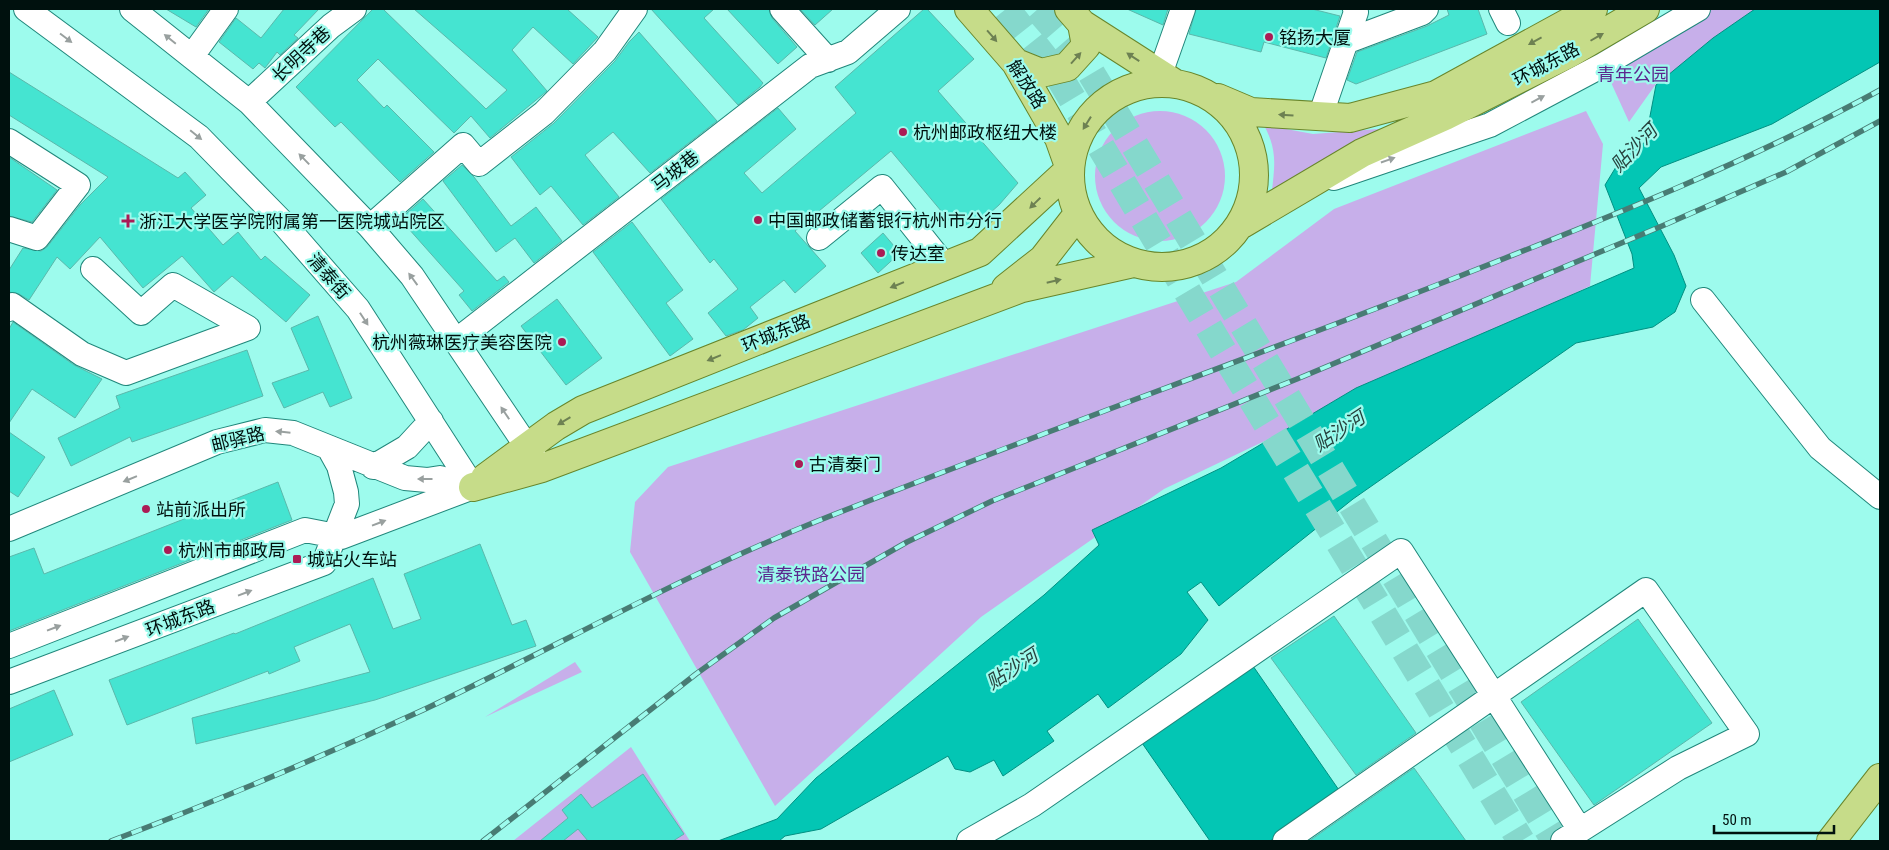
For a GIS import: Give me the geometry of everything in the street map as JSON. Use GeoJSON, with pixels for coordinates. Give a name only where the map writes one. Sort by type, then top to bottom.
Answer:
{"type":"FeatureCollection","features":[{"type":"Feature","properties":{"kind":"main road","name":"解放路"},"geometry":{"type":"LineString","coordinates":[[969,9],[1016,63],[1059,138],[1070,169]]}},
{"type":"Feature","properties":{"kind":"main road","name":"环城东路"},"geometry":{"type":"LineString","coordinates":[[1441,106],[1593,9]]}},
{"type":"Feature","properties":{"kind":"main road","name":"环城东路"},"geometry":{"type":"LineString","coordinates":[[1441,106],[1570,53],[1646,9]]}},
{"type":"Feature","properties":{"kind":"main road"},"geometry":{"type":"LineString","coordinates":[[1016,63],[1041,73],[1067,68],[1086,46],[1075,16]]}},
{"type":"Feature","properties":{"kind":"main road"},"geometry":{"type":"LineString","coordinates":[[1075,16],[1167,78],[1252,112],[1350,118],[1441,106]]}},
{"type":"Feature","properties":{"kind":"main road"},"geometry":{"type":"LineString","coordinates":[[1167,78],[1144,84],[1116,95],[1092,114],[1076,140],[1070,169],[1073,200],[1078,214],[1092,235],[1110,252],[1133,263],[1164,268],[1187,265],[1208,256],[1227,242],[1242,224],[1292,192],[1441,106]]}},
{"type":"Feature","properties":{"kind":"main road"},"geometry":{"type":"LineString","coordinates":[[1203,92],[1228,110],[1246,135],[1254,165],[1253,196],[1242,224]]}},
{"type":"Feature","properties":{"kind":"main road","name":"环城东路"},"geometry":{"type":"LineString","coordinates":[[535,457],[583,410],[980,252],[1070,169]]}},
{"type":"Feature","properties":{"kind":"main road"},"geometry":{"type":"LineString","coordinates":[[974,306],[1017,281],[1043,259],[1078,214]]}},
{"type":"Feature","properties":{"kind":"main road"},"geometry":{"type":"LineString","coordinates":[[974,306],[1022,288],[1133,263]]}},
{"type":"Feature","properties":{"kind":"main road","name":"环城东路"},"geometry":{"type":"LineString","coordinates":[[472,487],[535,457],[974,306]]}},
{"type":"Feature","properties":{"kind":"main road"},"geometry":{"type":"LineString","coordinates":[[1831,841],[1880,778]]}},
{"type":"Feature","properties":{"kind":"street","name":"清泰街"},"geometry":{"type":"LineString","coordinates":[[26,9],[198,137],[270,210],[358,309],[472,487]]}},
{"type":"Feature","properties":{"kind":"street"},"geometry":{"type":"LineString","coordinates":[[132,9],[249,102],[370,227],[412,276],[535,457]]}},
{"type":"Feature","properties":{"kind":"street"},"geometry":{"type":"LineString","coordinates":[[192,56],[226,9]]}},
{"type":"Feature","properties":{"kind":"street","name":"长明寺巷"},"geometry":{"type":"LineString","coordinates":[[249,102],[331,26],[354,9]]}},
{"type":"Feature","properties":{"kind":"street"},"geometry":{"type":"LineString","coordinates":[[370,227],[463,145],[480,164],[544,113],[606,51],[635,9]]}},
{"type":"Feature","properties":{"kind":"street"},"geometry":{"type":"LineString","coordinates":[[782,9],[828,60]]}},
{"type":"Feature","properties":{"kind":"street","name":"马坡巷"},"geometry":{"type":"LineString","coordinates":[[456,341],[810,66],[848,52],[898,9]]}},
{"type":"Feature","properties":{"kind":"street"},"geometry":{"type":"LineString","coordinates":[[1167,78],[1183,9]]}},
{"type":"Feature","properties":{"kind":"street"},"geometry":{"type":"LineString","coordinates":[[1320,117],[1356,12],[1355,9]]}},
{"type":"Feature","properties":{"kind":"street"},"geometry":{"type":"LineString","coordinates":[[1345,42],[1422,13],[1426,9]]}},
{"type":"Feature","properties":{"kind":"street"},"geometry":{"type":"LineString","coordinates":[[1292,192],[1490,125],[1602,65],[1698,9]]}},
{"type":"Feature","properties":{"kind":"street"},"geometry":{"type":"LineString","coordinates":[[9,140],[78,185],[37,238],[9,230]]}},
{"type":"Feature","properties":{"kind":"street"},"geometry":{"type":"LineString","coordinates":[[819,238],[882,187],[945,266]]}},
{"type":"Feature","properties":{"kind":"street"},"geometry":{"type":"LineString","coordinates":[[9,309],[12,305],[82,354],[126,372],[248,328],[173,285],[141,313],[93,269]]}},
{"type":"Feature","properties":{"kind":"street"},"geometry":{"type":"LineString","coordinates":[[1703,300],[1820,448],[1880,496]]}},
{"type":"Feature","properties":{"kind":"street"},"geometry":{"type":"LineString","coordinates":[[373,467],[394,457],[407,447],[431,421]]}},
{"type":"Feature","properties":{"kind":"street","name":"邮驿路"},"geometry":{"type":"LineString","coordinates":[[9,528],[217,442],[265,430],[292,433],[373,467],[405,478],[427,480],[440,478],[472,487]]}},
{"type":"Feature","properties":{"kind":"street"},"geometry":{"type":"LineString","coordinates":[[329,448],[340,466],[347,504],[333,536]]}},
{"type":"Feature","properties":{"kind":"street","name":"环城东路"},"geometry":{"type":"LineString","coordinates":[[9,646],[305,530],[341,537],[472,487]]}},
{"type":"Feature","properties":{"kind":"street","name":"环城东路"},"geometry":{"type":"LineString","coordinates":[[9,663],[333,536]]}},
{"type":"Feature","properties":{"kind":"street","name":"环城东路"},"geometry":{"type":"LineString","coordinates":[[9,682],[324,563],[333,536]]}},
{"type":"Feature","properties":{"kind":"street"},"geometry":{"type":"LineString","coordinates":[[969,841],[1032,805],[1401,552],[1494,695],[1571,836],[1678,768],[1747,734],[1646,590],[1494,695],[1284,841]]}},
{"type":"Feature","properties":{"kind":"green space","name":"青年公园"},"geometry":{"type":"Polygon","coordinates":[[[1692,9],[1761,9],[1656,84],[1629,122],[1603,65],[1692,9]]]}},
{"type":"Feature","properties":{"kind":"green space"},"geometry":{"type":"Polygon","coordinates":[[[1160,111],[1173,112],[1185,116],[1206,130],[1220,151],[1224,163],[1224,189],[1220,201],[1206,222],[1185,236],[1173,240],[1160,241],[1147,240],[1135,236],[1114,222],[1100,201],[1096,189],[1095,176],[1096,163],[1100,151],[1114,130],[1135,116],[1147,112],[1160,111]]]}},
{"type":"Feature","properties":{"kind":"green space","name":"清泰铁路公园"},"geometry":{"type":"Polygon","coordinates":[[[1586,111],[1603,144],[1590,286],[1164,489],[981,617],[775,806],[630,552],[635,502],[668,467],[1236,282],[1334,209],[1586,111]]]}},
{"type":"Feature","properties":{"kind":"green space"},"geometry":{"type":"Polygon","coordinates":[[[1264,125],[1313,134],[1391,128],[1320,161],[1272,191],[1274,157],[1271,142],[1264,125]]]}},
{"type":"Feature","properties":{"kind":"green space"},"geometry":{"type":"Polygon","coordinates":[[[575,662],[582,672],[485,717],[575,662]]]}},
{"type":"Feature","properties":{"kind":"green space"},"geometry":{"type":"Polygon","coordinates":[[[631,747],[690,841],[513,841],[631,747]]]}},
{"type":"Feature","properties":{"kind":"water","name":"贴沙河"},"geometry":{"type":"Polygon","coordinates":[[[1755,9],[1880,9],[1880,62],[1772,124],[1661,167],[1639,188],[1674,255],[1686,286],[1675,312],[1653,327],[1576,343],[1353,499],[1219,606],[1201,582],[1187,592],[1208,620],[1181,654],[1108,708],[1098,694],[1047,731],[1054,741],[1003,776],[994,760],[970,772],[955,769],[948,756],[821,829],[785,836],[779,841],[718,841],[777,819],[816,778],[1044,595],[1099,545],[1092,530],[1221,468],[1356,388],[1634,268],[1632,254],[1605,185],[1619,162],[1645,142],[1656,85],[1713,38],[1755,9]]]}},
{"type":"Feature","properties":{"kind":"water"},"geometry":{"type":"Polygon","coordinates":[[[1253,666],[1341,793],[1270,841],[1210,841],[1142,743],[1253,666]]]}},
{"type":"Feature","properties":{"kind":"building"},"geometry":{"type":"Polygon","coordinates":[[[166,9],[209,9],[196,27],[166,9]]]}},
{"type":"Feature","properties":{"kind":"building"},"geometry":{"type":"Polygon","coordinates":[[[284,9],[319,9],[294,35],[298,38],[280,55],[277,52],[265,68],[259,63],[253,69],[219,42],[236,18],[261,38],[284,9]]]}},
{"type":"Feature","properties":{"kind":"building"},"geometry":{"type":"Polygon","coordinates":[[[373,9],[383,9],[486,109],[507,90],[414,9],[567,9],[598,37],[573,64],[533,27],[512,50],[547,91],[490,138],[471,116],[454,133],[378,59],[357,80],[384,108],[387,105],[434,152],[400,182],[341,122],[335,127],[296,87],[373,9]]]}},
{"type":"Feature","properties":{"kind":"building"},"geometry":{"type":"Polygon","coordinates":[[[651,9],[714,9],[704,18],[763,83],[738,105],[651,9]]]}},
{"type":"Feature","properties":{"kind":"building"},"geometry":{"type":"Polygon","coordinates":[[[727,9],[769,9],[772,18],[797,47],[778,64],[727,9]]]}},
{"type":"Feature","properties":{"kind":"building"},"geometry":{"type":"Polygon","coordinates":[[[800,9],[833,9],[815,25],[800,9]]]}},
{"type":"Feature","properties":{"kind":"building","name":"杭州邮政枢纽大楼"},"geometry":{"type":"Polygon","coordinates":[[[924,9],[927,9],[974,59],[938,91],[1018,183],[999,205],[973,228],[952,224],[891,151],[795,231],[826,266],[795,293],[784,280],[750,307],[758,318],[743,330],[726,336],[708,313],[738,289],[714,259],[710,263],[661,199],[778,108],[796,129],[744,173],[762,193],[856,113],[835,87],[924,9]]]}},
{"type":"Feature","properties":{"kind":"building"},"geometry":{"type":"Polygon","coordinates":[[[1127,9],[1168,9],[1163,25],[1127,9]]]}},
{"type":"Feature","properties":{"kind":"building","name":"铭扬大厦"},"geometry":{"type":"Polygon","coordinates":[[[1196,9],[1312,9],[1340,16],[1326,58],[1264,42],[1261,52],[1189,34],[1196,9]]]}},
{"type":"Feature","properties":{"kind":"building"},"geometry":{"type":"Polygon","coordinates":[[[1447,9],[1478,9],[1487,34],[1356,84],[1347,80],[1357,52],[1427,26],[1449,15],[1447,9]]]}},
{"type":"Feature","properties":{"kind":"building"},"geometry":{"type":"Polygon","coordinates":[[[639,32],[717,121],[650,173],[613,132],[585,155],[619,197],[583,225],[551,186],[540,195],[511,157],[554,123],[615,61],[639,32]]]}},
{"type":"Feature","properties":{"kind":"building"},"geometry":{"type":"Polygon","coordinates":[[[9,72],[178,178],[185,172],[206,195],[191,208],[223,245],[238,232],[261,260],[265,256],[310,295],[286,322],[232,276],[214,292],[182,256],[143,288],[100,237],[70,269],[57,257],[29,300],[19,294],[9,292],[9,270],[23,248],[41,251],[47,247],[80,205],[108,177],[9,115],[9,72]]]}},
{"type":"Feature","properties":{"kind":"building"},"geometry":{"type":"Polygon","coordinates":[[[9,157],[57,190],[32,222],[9,216],[9,157]]]}},
{"type":"Feature","properties":{"kind":"building"},"geometry":{"type":"Polygon","coordinates":[[[462,165],[474,177],[511,226],[536,207],[562,241],[534,263],[515,238],[496,252],[443,181],[462,165]]]}},
{"type":"Feature","properties":{"kind":"building"},"geometry":{"type":"Polygon","coordinates":[[[423,199],[497,281],[504,276],[509,282],[472,311],[459,295],[464,291],[400,219],[423,199]]]}},
{"type":"Feature","properties":{"kind":"building"},"geometry":{"type":"Polygon","coordinates":[[[632,222],[683,290],[666,303],[693,339],[670,356],[593,252],[632,222]]]}},
{"type":"Feature","properties":{"kind":"building","name":"传达室"},"geometry":{"type":"Polygon","coordinates":[[[883,233],[900,253],[878,273],[861,253],[883,233]]]}},
{"type":"Feature","properties":{"kind":"building","name":"杭州薇琳医疗美容医院"},"geometry":{"type":"Polygon","coordinates":[[[557,299],[602,358],[566,385],[521,326],[557,299]]]}},
{"type":"Feature","properties":{"kind":"building"},"geometry":{"type":"Polygon","coordinates":[[[318,316],[352,398],[330,407],[323,392],[284,408],[272,383],[309,370],[291,328],[318,316]]]}},
{"type":"Feature","properties":{"kind":"building"},"geometry":{"type":"Polygon","coordinates":[[[13,322],[74,365],[102,379],[75,418],[32,389],[9,423],[9,329],[13,322]]]}},
{"type":"Feature","properties":{"kind":"building"},"geometry":{"type":"Polygon","coordinates":[[[247,350],[263,396],[132,442],[130,437],[71,466],[58,438],[120,408],[116,396],[247,350]]]}},
{"type":"Feature","properties":{"kind":"building"},"geometry":{"type":"Polygon","coordinates":[[[9,432],[45,457],[18,497],[9,491],[9,432]]]}},
{"type":"Feature","properties":{"kind":"building","name":"杭州市邮政局"},"geometry":{"type":"Polygon","coordinates":[[[278,482],[292,520],[9,631],[9,557],[34,548],[44,574],[278,482]]]}},
{"type":"Feature","properties":{"kind":"building"},"geometry":{"type":"Polygon","coordinates":[[[480,544],[512,625],[526,620],[536,646],[375,700],[196,744],[192,718],[370,672],[350,624],[294,647],[300,661],[269,674],[268,671],[127,725],[109,680],[235,634],[373,578],[393,629],[421,619],[404,574],[480,544]]]}},
{"type":"Feature","properties":{"kind":"building"},"geometry":{"type":"Polygon","coordinates":[[[1334,616],[1416,733],[1356,775],[1271,658],[1334,616]]]}},
{"type":"Feature","properties":{"kind":"building"},"geometry":{"type":"Polygon","coordinates":[[[1638,619],[1712,723],[1594,805],[1521,702],[1638,619]]]}},
{"type":"Feature","properties":{"kind":"building"},"geometry":{"type":"Polygon","coordinates":[[[54,690],[73,735],[9,762],[9,709],[54,690]]]}},
{"type":"Feature","properties":{"kind":"building"},"geometry":{"type":"Polygon","coordinates":[[[1414,768],[1466,841],[1309,841],[1414,768]]]}},
{"type":"Feature","properties":{"kind":"building"},"geometry":{"type":"Polygon","coordinates":[[[643,774],[684,834],[673,841],[588,841],[578,829],[563,841],[540,841],[568,818],[562,810],[581,794],[592,808],[643,774]]]}},
{"type":"Feature","properties":{"kind":"tunnel"},"geometry":{"type":"LineString","coordinates":[[1006,9],[1058,75],[1224,353],[1521,841]]}},
{"type":"Feature","properties":{"kind":"tunnel"},"geometry":{"type":"LineString","coordinates":[[1038,9],[1085,63],[1555,841]]}},
{"type":"Feature","properties":{"kind":"railway"},"geometry":{"type":"LineString","coordinates":[[111,841],[307,762],[423,710],[716,565],[765,543],[896,490],[1384,306],[1571,232],[1728,166],[1830,117],[1880,90]]}},
{"type":"Feature","properties":{"kind":"railway"},"geometry":{"type":"LineString","coordinates":[[483,841],[696,674],[774,618],[907,542],[992,501],[1297,379],[1662,226],[1786,172],[1880,121]]}},
{"type":"Feature","properties":{"kind":"place","name":"铭扬大厦"},"geometry":{"type":"Point","coordinates":[1269,37]}},
{"type":"Feature","properties":{"kind":"place","name":"杭州邮政枢纽大楼"},"geometry":{"type":"Point","coordinates":[903,132]}},
{"type":"Feature","properties":{"kind":"place","name":"中国邮政储蓄银行杭州市分行"},"geometry":{"type":"Point","coordinates":[758,220]}},
{"type":"Feature","properties":{"kind":"place","name":"浙江大学医学院附属第一医院城站院区"},"geometry":{"type":"Point","coordinates":[128,221]}},
{"type":"Feature","properties":{"kind":"place","name":"传达室"},"geometry":{"type":"Point","coordinates":[881,253]}},
{"type":"Feature","properties":{"kind":"place","name":"杭州薇琳医疗美容医院"},"geometry":{"type":"Point","coordinates":[562,342]}},
{"type":"Feature","properties":{"kind":"place","name":"古清泰门"},"geometry":{"type":"Point","coordinates":[799,464]}},
{"type":"Feature","properties":{"kind":"place","name":"站前派出所"},"geometry":{"type":"Point","coordinates":[146,509]}},
{"type":"Feature","properties":{"kind":"place","name":"杭州市邮政局"},"geometry":{"type":"Point","coordinates":[168,550]}},
{"type":"Feature","properties":{"kind":"place","name":"城站火车站"},"geometry":{"type":"Point","coordinates":[297,559]}}]}
